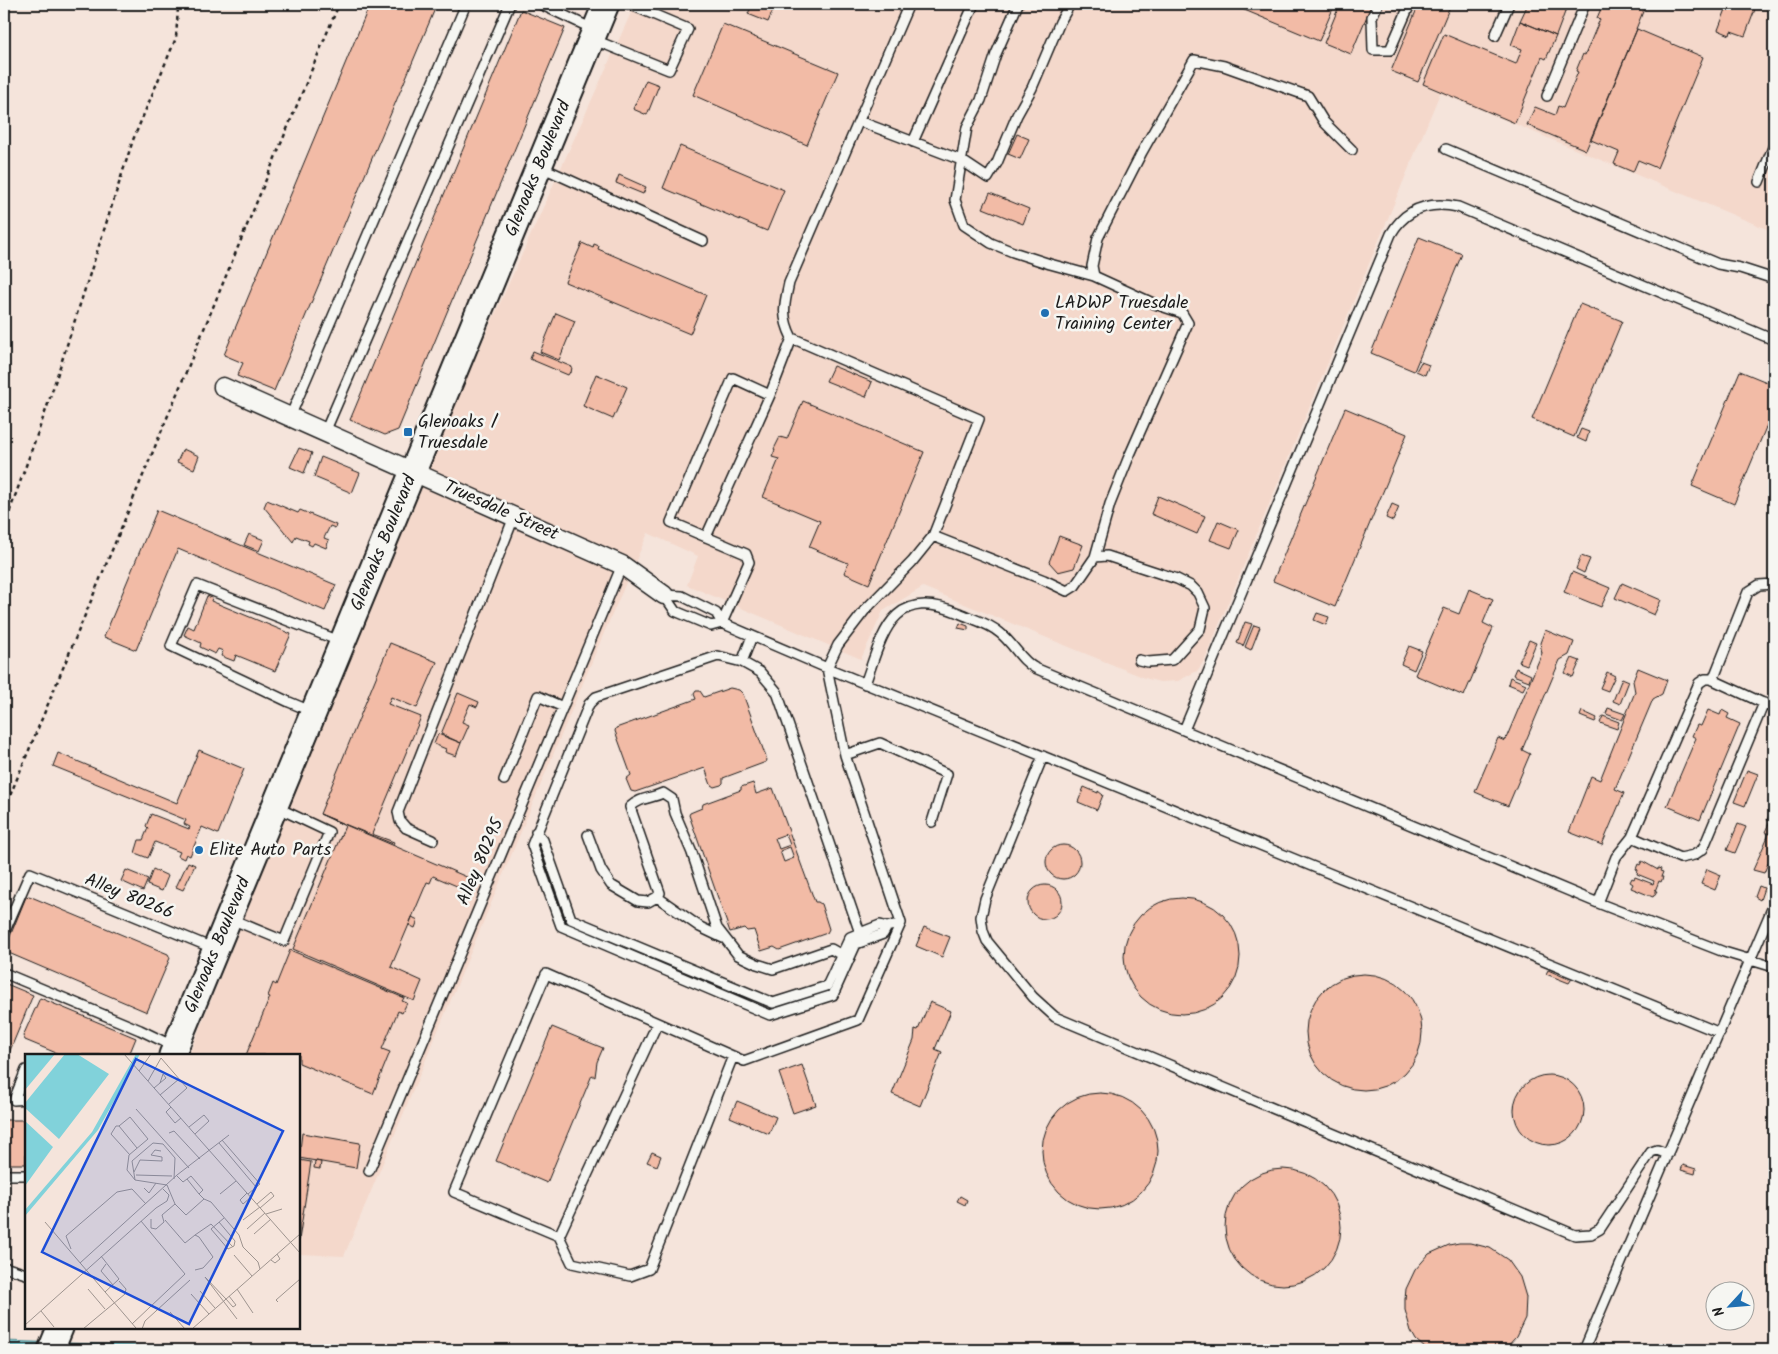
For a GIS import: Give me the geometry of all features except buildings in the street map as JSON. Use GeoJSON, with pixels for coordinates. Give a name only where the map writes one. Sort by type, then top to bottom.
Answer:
{"type":"FeatureCollection","features":[{"type":"Feature","properties":{"kind":"main road","name":"Glenoaks Boulevard"},"geometry":{"type":"LineString","coordinates":[[174,1051],[606,4]]}},
{"type":"Feature","properties":{"kind":"main road"},"geometry":{"type":"LineString","coordinates":[[51,1350],[60,1329]]}},
{"type":"Feature","properties":{"kind":"street","name":"Truesdale Street"},"geometry":{"type":"LineString","coordinates":[[223,387],[622,565],[664,596]]}},
{"type":"Feature","properties":{"kind":"lane"},"geometry":{"type":"LineString","coordinates":[[290,417],[466,4]]}},
{"type":"Feature","properties":{"kind":"lane"},"geometry":{"type":"LineString","coordinates":[[325,432],[510,4]]}},
{"type":"Feature","properties":{"kind":"lane"},"geometry":{"type":"LineString","coordinates":[[540,4],[594,34],[669,70],[688,29],[629,4]]}},
{"type":"Feature","properties":{"kind":"lane"},"geometry":{"type":"LineString","coordinates":[[733,1056],[649,1269],[630,1276],[572,1263],[559,1236],[454,1192],[546,974],[657,1024],[733,1056],[744,1061],[858,1020],[901,923],[845,755],[827,668],[838,645],[865,610],[912,562],[933,536],[979,420],[792,338],[785,324],[785,302],[789,283],[909,4]]}},
{"type":"Feature","properties":{"kind":"lane"},"geometry":{"type":"LineString","coordinates":[[913,142],[974,4]]}},
{"type":"Feature","properties":{"kind":"lane"},"geometry":{"type":"LineString","coordinates":[[933,536],[1067,591],[1075,586],[1095,557],[1110,504],[1188,323],[1182,313],[1155,304],[1094,276],[1013,252],[991,243],[964,224],[955,200],[967,127],[981,100],[996,54],[1018,4]]}},
{"type":"Feature","properties":{"kind":"lane"},"geometry":{"type":"LineString","coordinates":[[859,121],[961,160],[988,178],[997,163],[1017,114],[1032,88],[1060,22],[1070,4]]}},
{"type":"Feature","properties":{"kind":"lane"},"geometry":{"type":"LineString","coordinates":[[1378,4],[1372,16],[1373,50],[1390,50],[1410,4]]}},
{"type":"Feature","properties":{"kind":"lane"},"geometry":{"type":"LineString","coordinates":[[1495,36],[1509,4]]}},
{"type":"Feature","properties":{"kind":"lane"},"geometry":{"type":"LineString","coordinates":[[1547,96],[1585,4]]}},
{"type":"Feature","properties":{"kind":"lane"},"geometry":{"type":"LineString","coordinates":[[1094,276],[1092,266],[1098,238],[1142,152],[1194,60],[1224,66],[1308,96],[1324,122],[1352,150]]}},
{"type":"Feature","properties":{"kind":"lane"},"geometry":{"type":"LineString","coordinates":[[1759,182],[1774,145]]}},
{"type":"Feature","properties":{"kind":"lane"},"geometry":{"type":"LineString","coordinates":[[1446,149],[1718,264],[1740,268],[1774,279]]}},
{"type":"Feature","properties":{"kind":"lane"},"geometry":{"type":"LineString","coordinates":[[539,166],[703,241]]}},
{"type":"Feature","properties":{"kind":"lane"},"geometry":{"type":"LineString","coordinates":[[1184,730],[1391,234],[1398,222],[1409,213],[1436,205],[1458,208],[1774,340]]}},
{"type":"Feature","properties":{"kind":"lane"},"geometry":{"type":"LineString","coordinates":[[706,537],[770,394],[792,338]]}},
{"type":"Feature","properties":{"kind":"lane"},"geometry":{"type":"LineString","coordinates":[[722,623],[749,562],[746,554],[671,522],[733,378],[770,394]]}},
{"type":"Feature","properties":{"kind":"lane"},"geometry":{"type":"LineString","coordinates":[[433,840],[406,828],[400,821],[398,812],[514,517]]}},
{"type":"Feature","properties":{"kind":"lane"},"geometry":{"type":"LineString","coordinates":[[1095,557],[1107,556],[1177,579],[1191,586],[1198,593],[1205,608],[1200,629],[1172,660],[1148,662],[1139,660]]}},
{"type":"Feature","properties":{"kind":"lane","name":"Alley 80295"},"geometry":{"type":"LineString","coordinates":[[369,1171],[622,565]]}},
{"type":"Feature","properties":{"kind":"lane"},"geometry":{"type":"LineString","coordinates":[[1713,680],[1748,592],[1759,585],[1774,584]]}},
{"type":"Feature","properties":{"kind":"lane"},"geometry":{"type":"LineString","coordinates":[[314,712],[171,646],[197,585],[342,642]]}},
{"type":"Feature","properties":{"kind":"lane"},"geometry":{"type":"LineString","coordinates":[[664,596],[675,611],[711,626],[722,623]]}},
{"type":"Feature","properties":{"kind":"lane"},"geometry":{"type":"LineString","coordinates":[[664,596],[682,596],[716,613],[722,623],[865,684],[1720,1033]]}},
{"type":"Feature","properties":{"kind":"lane"},"geometry":{"type":"LineString","coordinates":[[865,684],[883,634],[892,620],[911,608],[931,604],[943,607],[997,630],[1035,668],[1598,903],[1724,952],[1774,967]]}},
{"type":"Feature","properties":{"kind":"lane"},"geometry":{"type":"LineString","coordinates":[[742,662],[752,636]]}},
{"type":"Feature","properties":{"kind":"lane"},"geometry":{"type":"LineString","coordinates":[[860,933],[777,692],[760,672],[742,662],[718,656],[596,697],[588,704],[532,845],[561,926],[770,1015],[833,995],[846,957],[850,937],[860,933],[880,925],[887,927],[901,923]]}},
{"type":"Feature","properties":{"kind":"lane"},"geometry":{"type":"LineString","coordinates":[[1598,903],[1616,858],[1632,837],[1697,685],[1705,679],[1713,680],[1774,708]]}},
{"type":"Feature","properties":{"kind":"lane"},"geometry":{"type":"LineString","coordinates":[[504,780],[538,696],[563,707]]}},
{"type":"Feature","properties":{"kind":"lane"},"geometry":{"type":"LineString","coordinates":[[1632,837],[1683,858],[1694,855],[1702,849],[1764,703]]}},
{"type":"Feature","properties":{"kind":"lane"},"geometry":{"type":"LineString","coordinates":[[845,755],[880,743],[948,774],[932,822]]}},
{"type":"Feature","properties":{"kind":"lane"},"geometry":{"type":"LineString","coordinates":[[1043,756],[985,899],[981,917],[983,931],[990,946],[1033,997],[1055,1017],[1575,1235],[1591,1234],[1600,1229],[1651,1152],[1657,1150],[1668,1154]]}},
{"type":"Feature","properties":{"kind":"lane"},"geometry":{"type":"LineString","coordinates":[[588,835],[601,870],[611,885],[638,901],[648,902],[660,893],[630,807],[638,800],[663,793],[672,799],[675,813],[692,854],[717,928],[738,955],[773,969],[831,949],[846,957]]}},
{"type":"Feature","properties":{"kind":"lane"},"geometry":{"type":"LineString","coordinates":[[229,917],[284,941],[329,832],[276,807]]}},
{"type":"Feature","properties":{"kind":"lane","name":"Alley 80266"},"geometry":{"type":"LineString","coordinates":[[4,933],[30,874],[216,950]]}},
{"type":"Feature","properties":{"kind":"lane"},"geometry":{"type":"LineString","coordinates":[[656,897],[700,927],[725,939]]}},
{"type":"Feature","properties":{"kind":"lane"},"geometry":{"type":"LineString","coordinates":[[1584,1350],[1774,904]]}},
{"type":"Feature","properties":{"kind":"lane"},"geometry":{"type":"LineString","coordinates":[[846,957],[856,944],[883,934],[887,927]]}},
{"type":"Feature","properties":{"kind":"lane"},"geometry":{"type":"LineString","coordinates":[[4,973],[140,1030],[174,1051]]}},
{"type":"Feature","properties":{"kind":"lane"},"geometry":{"type":"LineString","coordinates":[[559,1236],[657,1024]]}},
{"type":"Feature","properties":{"kind":"lane"},"geometry":{"type":"LineString","coordinates":[[25,1072],[14,1100],[25,1099]]}},
{"type":"Feature","properties":{"kind":"lane"},"geometry":{"type":"LineString","coordinates":[[4,1175],[25,1175]]}},
{"type":"Feature","properties":{"kind":"lane"},"geometry":{"type":"LineString","coordinates":[[4,1267],[25,1274]]}},
{"type":"Feature","properties":{"kind":"path"},"geometry":{"type":"LineString","coordinates":[[4,527],[47,407],[133,140],[176,38],[177,4]]}},
{"type":"Feature","properties":{"kind":"path"},"geometry":{"type":"LineString","coordinates":[[4,810],[339,4]]}},
{"type":"Feature","properties":{"kind":"shaded area"},"geometry":{"type":"Polygon","coordinates":[[[635,4],[1774,4],[1774,232],[1440,93],[1204,661],[1197,671],[1178,681],[1160,682],[1145,678],[923,587],[883,611],[861,659],[687,585],[698,556],[648,533],[603,635],[344,1256],[300,1254],[300,1054],[189,1054],[421,478],[635,4]]]}},
{"type":"Feature","properties":{"kind":"water"},"geometry":{"type":"Polygon","coordinates":[[[4,1341],[277,1350],[4,1350],[4,1341]]]}},
{"type":"Feature","properties":{"kind":"place","name":"LADWP Truesdale Training Center"},"geometry":{"type":"Point","coordinates":[1045,313]}},
{"type":"Feature","properties":{"kind":"place","name":"Glenoaks / Truesdale"},"geometry":{"type":"Point","coordinates":[408,432]}},
{"type":"Feature","properties":{"kind":"place","name":"Elite Auto Parts"},"geometry":{"type":"Point","coordinates":[199,850]}}]}
